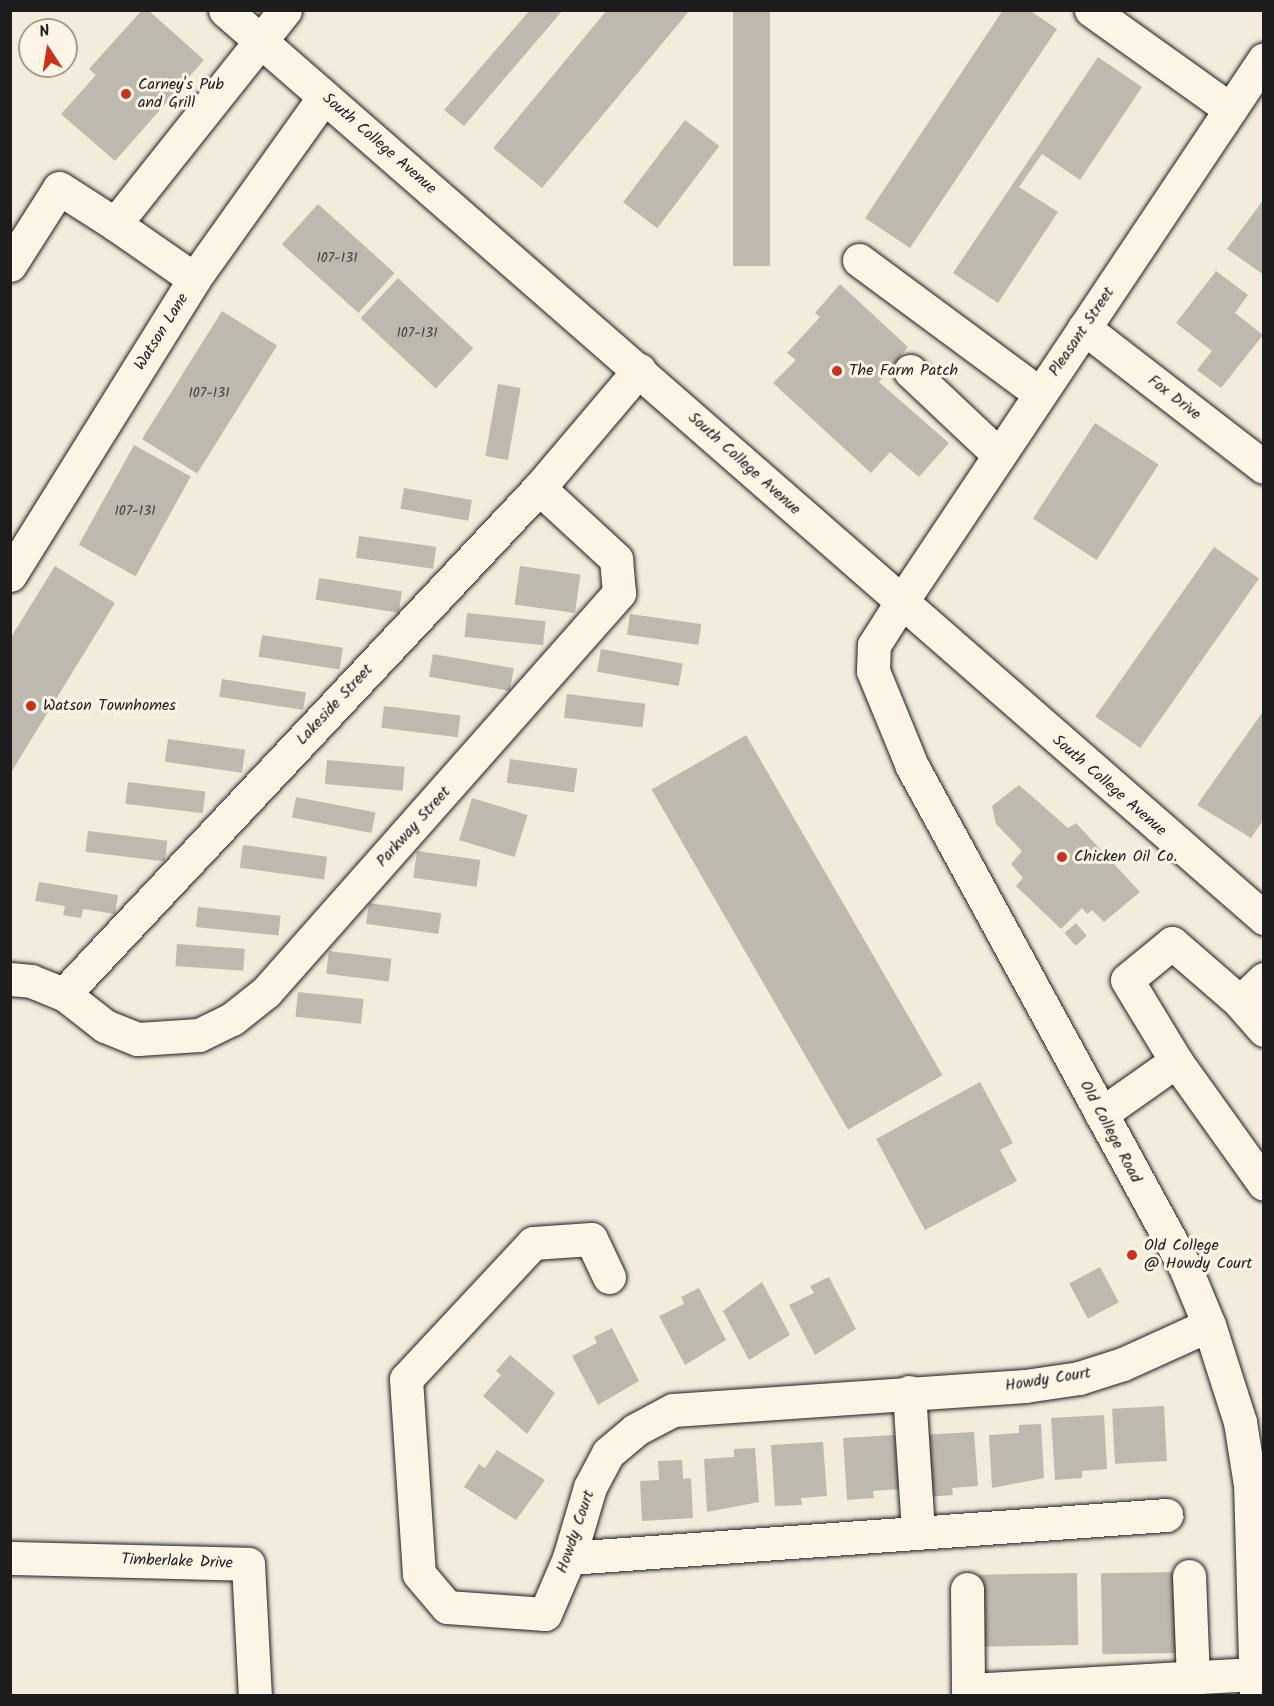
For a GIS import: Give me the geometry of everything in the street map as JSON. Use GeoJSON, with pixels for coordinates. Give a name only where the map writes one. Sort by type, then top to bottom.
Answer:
{"type":"FeatureCollection","features":[{"type":"Feature","properties":{"kind":"street","name":"South College Avenue"},"geometry":{"type":"LineString","coordinates":[[225,10],[639,370],[900,604],[1263,918]]}},
{"type":"Feature","properties":{"kind":"street"},"geometry":{"type":"LineString","coordinates":[[115,224],[285,10]]}},
{"type":"Feature","properties":{"kind":"street"},"geometry":{"type":"LineString","coordinates":[[1091,10],[1230,109]]}},
{"type":"Feature","properties":{"kind":"street","name":"Pleasant Street"},"geometry":{"type":"LineString","coordinates":[[900,604],[1263,59]]}},
{"type":"Feature","properties":{"kind":"street","name":"Watson Lane"},"geometry":{"type":"LineString","coordinates":[[11,572],[195,279],[324,97]]}},
{"type":"Feature","properties":{"kind":"street"},"geometry":{"type":"LineString","coordinates":[[10,265],[59,188],[195,279]]}},
{"type":"Feature","properties":{"kind":"street"},"geometry":{"type":"LineString","coordinates":[[859,260],[1040,394]]}},
{"type":"Feature","properties":{"kind":"street","name":"Fox Drive"},"geometry":{"type":"LineString","coordinates":[[1084,328],[1263,467]]}},
{"type":"Feature","properties":{"kind":"street","name":"Lakeside Street"},"geometry":{"type":"LineString","coordinates":[[64,994],[539,488],[639,370]]}},
{"type":"Feature","properties":{"kind":"street"},"geometry":{"type":"LineString","coordinates":[[910,371],[999,455]]}},
{"type":"Feature","properties":{"kind":"street","name":"Parkway Street"},"geometry":{"type":"LineString","coordinates":[[64,994],[105,1026],[138,1039],[172,1039],[199,1035],[232,1019],[266,992],[619,593],[616,560],[539,488]]}},
{"type":"Feature","properties":{"kind":"street","name":"Old College Road"},"geometry":{"type":"LineString","coordinates":[[900,604],[874,645],[873,670],[882,701],[1101,1114],[1185,1267],[1209,1325],[1240,1422],[1251,1485],[1257,1531],[1256,1685]]}},
{"type":"Feature","properties":{"kind":"street"},"geometry":{"type":"LineString","coordinates":[[1263,1030],[1240,1002],[1172,944],[1127,980],[1176,1061],[1263,1184]]}},
{"type":"Feature","properties":{"kind":"street"},"geometry":{"type":"LineString","coordinates":[[10,979],[31,981],[64,994]]}},
{"type":"Feature","properties":{"kind":"street"},"geometry":{"type":"LineString","coordinates":[[1240,1002],[1263,979]]}},
{"type":"Feature","properties":{"kind":"street"},"geometry":{"type":"LineString","coordinates":[[1101,1114],[1176,1061]]}},
{"type":"Feature","properties":{"kind":"street","name":"Howdy Court"},"geometry":{"type":"LineString","coordinates":[[609,1277],[591,1239],[533,1243],[406,1379],[419,1574],[447,1607],[545,1614],[569,1558],[590,1487],[608,1453],[635,1430],[673,1410],[909,1392],[1025,1386],[1079,1378],[1123,1364],[1209,1325]]}},
{"type":"Feature","properties":{"kind":"street"},"geometry":{"type":"LineString","coordinates":[[909,1392],[918,1533]]}},
{"type":"Feature","properties":{"kind":"street"},"geometry":{"type":"LineString","coordinates":[[569,1558],[1166,1515]]}},
{"type":"Feature","properties":{"kind":"street","name":"Timberlake Drive"},"geometry":{"type":"LineString","coordinates":[[10,1558],[248,1564],[255,1695]]}},
{"type":"Feature","properties":{"kind":"street"},"geometry":{"type":"LineString","coordinates":[[1189,1576],[1193,1678]]}},
{"type":"Feature","properties":{"kind":"street"},"geometry":{"type":"LineString","coordinates":[[967,1589],[968,1690],[1193,1678],[1256,1685]]}},
{"type":"Feature","properties":{"kind":"building","name":"Carney's Pub and Grill"},"geometry":{"type":"Polygon","coordinates":[[[142,10],[148,10],[204,60],[115,161],[61,114],[96,75],[89,69],[142,10]]]}},
{"type":"Feature","properties":{"kind":"building"},"geometry":{"type":"Polygon","coordinates":[[[530,10],[563,10],[464,126],[444,110],[530,10]]]}},
{"type":"Feature","properties":{"kind":"building"},"geometry":{"type":"Polygon","coordinates":[[[607,10],[690,10],[542,188],[493,148],[607,10]]]}},
{"type":"Feature","properties":{"kind":"building"},"geometry":{"type":"Polygon","coordinates":[[[733,10],[770,10],[770,266],[733,266],[733,10]]]}},
{"type":"Feature","properties":{"kind":"building"},"geometry":{"type":"Polygon","coordinates":[[[1003,10],[1029,10],[1057,29],[910,248],[865,218],[1003,10]]]}},
{"type":"Feature","properties":{"kind":"building"},"geometry":{"type":"Polygon","coordinates":[[[1098,57],[1142,87],[1080,180],[1042,154],[1019,187],[1058,212],[998,303],[953,273],[1098,57]]]}},
{"type":"Feature","properties":{"kind":"building"},"geometry":{"type":"Polygon","coordinates":[[[685,120],[719,146],[657,228],[623,202],[685,120]]]}},
{"type":"Feature","properties":{"kind":"building"},"geometry":{"type":"Polygon","coordinates":[[[1264,199],[1264,275],[1227,249],[1264,199]]]}},
{"type":"Feature","properties":{"kind":"building"},"geometry":{"type":"Polygon","coordinates":[[[318,204],[395,273],[358,313],[282,244],[318,204]]]}},
{"type":"Feature","properties":{"kind":"building"},"geometry":{"type":"Polygon","coordinates":[[[1216,271],[1248,295],[1235,313],[1263,335],[1221,388],[1197,370],[1212,351],[1176,323],[1216,271]]]}},
{"type":"Feature","properties":{"kind":"building"},"geometry":{"type":"Polygon","coordinates":[[[398,278],[473,348],[436,388],[360,318],[398,278]]]}},
{"type":"Feature","properties":{"kind":"building","name":"The Farm Patch"},"geometry":{"type":"Polygon","coordinates":[[[840,284],[908,347],[879,382],[949,443],[919,477],[890,452],[871,473],[773,383],[796,360],[787,353],[820,317],[815,313],[840,284]]]}},
{"type":"Feature","properties":{"kind":"building"},"geometry":{"type":"Polygon","coordinates":[[[222,311],[277,345],[197,474],[142,439],[222,311]]]}},
{"type":"Feature","properties":{"kind":"building"},"geometry":{"type":"Polygon","coordinates":[[[498,384],[521,388],[508,460],[485,456],[498,384]]]}},
{"type":"Feature","properties":{"kind":"building"},"geometry":{"type":"Polygon","coordinates":[[[1095,423],[1159,464],[1097,560],[1033,519],[1095,423]]]}},
{"type":"Feature","properties":{"kind":"building"},"geometry":{"type":"Polygon","coordinates":[[[134,445],[191,477],[136,576],[79,545],[134,445]]]}},
{"type":"Feature","properties":{"kind":"building"},"geometry":{"type":"Polygon","coordinates":[[[404,488],[472,500],[468,521],[400,509],[404,488]]]}},
{"type":"Feature","properties":{"kind":"building"},"geometry":{"type":"Polygon","coordinates":[[[359,536],[436,547],[433,569],[356,558],[359,536]]]}},
{"type":"Feature","properties":{"kind":"building"},"geometry":{"type":"Polygon","coordinates":[[[1214,547],[1259,579],[1140,748],[1095,717],[1214,547]]]}},
{"type":"Feature","properties":{"kind":"building","name":"Watson Townhomes"},"geometry":{"type":"Polygon","coordinates":[[[55,566],[115,603],[10,774],[10,639],[55,566]]]}},
{"type":"Feature","properties":{"kind":"building"},"geometry":{"type":"Polygon","coordinates":[[[520,566],[580,574],[575,613],[515,605],[520,566]]]}},
{"type":"Feature","properties":{"kind":"building"},"geometry":{"type":"Polygon","coordinates":[[[319,578],[402,591],[399,613],[316,600],[319,578]]]}},
{"type":"Feature","properties":{"kind":"building"},"geometry":{"type":"Polygon","coordinates":[[[467,613],[546,621],[543,645],[464,637],[467,613]]]}},
{"type":"Feature","properties":{"kind":"building"},"geometry":{"type":"Polygon","coordinates":[[[630,614],[701,624],[698,645],[627,635],[630,614]]]}},
{"type":"Feature","properties":{"kind":"building"},"geometry":{"type":"Polygon","coordinates":[[[262,635],[343,648],[340,670],[259,657],[262,635]]]}},
{"type":"Feature","properties":{"kind":"building"},"geometry":{"type":"Polygon","coordinates":[[[601,649],[683,663],[679,686],[597,672],[601,649]]]}},
{"type":"Feature","properties":{"kind":"building"},"geometry":{"type":"Polygon","coordinates":[[[433,654],[514,668],[510,691],[429,677],[433,654]]]}},
{"type":"Feature","properties":{"kind":"building"},"geometry":{"type":"Polygon","coordinates":[[[222,679],[306,692],[303,710],[219,697],[222,679]]]}},
{"type":"Feature","properties":{"kind":"building"},"geometry":{"type":"Polygon","coordinates":[[[567,694],[645,704],[642,727],[564,718],[567,694]]]}},
{"type":"Feature","properties":{"kind":"building"},"geometry":{"type":"Polygon","coordinates":[[[384,706],[460,715],[458,737],[381,728],[384,706]]]}},
{"type":"Feature","properties":{"kind":"building"},"geometry":{"type":"Polygon","coordinates":[[[1264,710],[1264,819],[1251,838],[1197,805],[1264,710]]]}},
{"type":"Feature","properties":{"kind":"building"},"geometry":{"type":"Polygon","coordinates":[[[746,735],[942,1075],[848,1130],[652,790],[746,735]]]}},
{"type":"Feature","properties":{"kind":"building"},"geometry":{"type":"Polygon","coordinates":[[[168,739],[245,750],[242,773],[165,762],[168,739]]]}},
{"type":"Feature","properties":{"kind":"building"},"geometry":{"type":"Polygon","coordinates":[[[510,759],[577,768],[574,792],[507,783],[510,759]]]}},
{"type":"Feature","properties":{"kind":"building"},"geometry":{"type":"Polygon","coordinates":[[[327,760],[405,767],[403,791],[325,784],[327,760]]]}},
{"type":"Feature","properties":{"kind":"building"},"geometry":{"type":"Polygon","coordinates":[[[128,782],[205,792],[203,813],[125,804],[128,782]]]}},
{"type":"Feature","properties":{"kind":"building","name":"Chicken Oil Co."},"geometry":{"type":"Polygon","coordinates":[[[1019,785],[1068,828],[1076,823],[1140,892],[1104,922],[1092,910],[1087,914],[1082,908],[1061,929],[1016,886],[1023,878],[1011,864],[1022,851],[996,824],[992,806],[1019,785]]]}},
{"type":"Feature","properties":{"kind":"building"},"geometry":{"type":"Polygon","coordinates":[[[296,797],[376,812],[372,833],[292,818],[296,797]]]}},
{"type":"Feature","properties":{"kind":"building"},"geometry":{"type":"Polygon","coordinates":[[[472,798],[527,815],[515,857],[459,840],[472,798]]]}},
{"type":"Feature","properties":{"kind":"building"},"geometry":{"type":"Polygon","coordinates":[[[88,831],[167,841],[165,862],[85,852],[88,831]]]}},
{"type":"Feature","properties":{"kind":"building"},"geometry":{"type":"Polygon","coordinates":[[[243,845],[327,857],[324,880],[240,868],[243,845]]]}},
{"type":"Feature","properties":{"kind":"building"},"geometry":{"type":"Polygon","coordinates":[[[417,851],[480,860],[477,887],[413,878],[417,851]]]}},
{"type":"Feature","properties":{"kind":"building"},"geometry":{"type":"Polygon","coordinates":[[[39,882],[118,895],[115,914],[83,909],[81,918],[63,915],[65,906],[35,901],[39,882]]]}},
{"type":"Feature","properties":{"kind":"building"},"geometry":{"type":"Polygon","coordinates":[[[369,903],[441,913],[438,934],[366,924],[369,903]]]}},
{"type":"Feature","properties":{"kind":"building"},"geometry":{"type":"Polygon","coordinates":[[[198,907],[281,916],[278,936],[196,927],[198,907]]]}},
{"type":"Feature","properties":{"kind":"building"},"geometry":{"type":"Polygon","coordinates":[[[1076,923],[1087,936],[1075,946],[1065,933],[1076,923]]]}},
{"type":"Feature","properties":{"kind":"building"},"geometry":{"type":"Polygon","coordinates":[[[177,944],[245,949],[243,971],[175,966],[177,944]]]}},
{"type":"Feature","properties":{"kind":"building"},"geometry":{"type":"Polygon","coordinates":[[[329,951],[392,959],[389,982],[326,974],[329,951]]]}},
{"type":"Feature","properties":{"kind":"building"},"geometry":{"type":"Polygon","coordinates":[[[298,992],[364,999],[361,1024],[295,1017],[298,992]]]}},
{"type":"Feature","properties":{"kind":"building"},"geometry":{"type":"Polygon","coordinates":[[[980,1082],[1013,1143],[1000,1150],[1017,1181],[925,1230],[876,1139],[980,1082]]]}},
{"type":"Feature","properties":{"kind":"building"},"geometry":{"type":"Polygon","coordinates":[[[1100,1267],[1119,1302],[1088,1319],[1069,1283],[1100,1267]]]}},
{"type":"Feature","properties":{"kind":"building"},"geometry":{"type":"Polygon","coordinates":[[[829,1277],[856,1329],[815,1355],[789,1305],[814,1293],[810,1286],[829,1277]]]}},
{"type":"Feature","properties":{"kind":"building"},"geometry":{"type":"Polygon","coordinates":[[[762,1282],[790,1335],[749,1360],[723,1311],[762,1282]]]}},
{"type":"Feature","properties":{"kind":"building"},"geometry":{"type":"Polygon","coordinates":[[[699,1288],[726,1340],[685,1365],[659,1316],[684,1304],[681,1297],[699,1288]]]}},
{"type":"Feature","properties":{"kind":"building"},"geometry":{"type":"Polygon","coordinates":[[[612,1328],[639,1381],[598,1405],[572,1356],[597,1343],[594,1337],[612,1328]]]}},
{"type":"Feature","properties":{"kind":"building"},"geometry":{"type":"Polygon","coordinates":[[[510,1355],[555,1393],[527,1434],[483,1396],[501,1375],[496,1371],[510,1355]]]}},
{"type":"Feature","properties":{"kind":"building"},"geometry":{"type":"Polygon","coordinates":[[[1164,1406],[1167,1461],[1115,1464],[1112,1409],[1164,1406]]]}},
{"type":"Feature","properties":{"kind":"building"},"geometry":{"type":"Polygon","coordinates":[[[1104,1415],[1107,1469],[1082,1471],[1082,1478],[1055,1480],[1051,1418],[1104,1415]]]}},
{"type":"Feature","properties":{"kind":"building"},"geometry":{"type":"Polygon","coordinates":[[[1041,1424],[1044,1478],[992,1488],[989,1435],[1019,1433],[1019,1425],[1041,1424]]]}},
{"type":"Feature","properties":{"kind":"building"},"geometry":{"type":"Polygon","coordinates":[[[974,1432],[978,1486],[952,1488],[953,1495],[926,1497],[922,1435],[974,1432]]]}},
{"type":"Feature","properties":{"kind":"building"},"geometry":{"type":"Polygon","coordinates":[[[895,1435],[899,1489],[873,1491],[874,1498],[847,1500],[843,1438],[895,1435]]]}},
{"type":"Feature","properties":{"kind":"building"},"geometry":{"type":"Polygon","coordinates":[[[823,1442],[827,1496],[801,1498],[802,1505],[775,1506],[771,1445],[823,1442]]]}},
{"type":"Feature","properties":{"kind":"building"},"geometry":{"type":"Polygon","coordinates":[[[755,1448],[759,1502],[707,1512],[704,1459],[734,1457],[734,1449],[755,1448]]]}},
{"type":"Feature","properties":{"kind":"building"},"geometry":{"type":"Polygon","coordinates":[[[497,1450],[545,1480],[516,1520],[464,1487],[479,1464],[485,1468],[497,1450]]]}},
{"type":"Feature","properties":{"kind":"building"},"geometry":{"type":"Polygon","coordinates":[[[682,1460],[683,1479],[691,1478],[693,1518],[642,1521],[640,1481],[659,1480],[658,1461],[682,1460]]]}},
{"type":"Feature","properties":{"kind":"building"},"geometry":{"type":"Polygon","coordinates":[[[1175,1572],[1176,1653],[1102,1654],[1101,1573],[1175,1572]]]}},
{"type":"Feature","properties":{"kind":"building"},"geometry":{"type":"Polygon","coordinates":[[[1077,1573],[1078,1645],[980,1647],[979,1575],[1077,1573]]]}},
{"type":"Feature","properties":{"kind":"place","name":"Carney's Pub and Grill"},"geometry":{"type":"Point","coordinates":[126,94]}},
{"type":"Feature","properties":{"kind":"place","name":"The Farm Patch"},"geometry":{"type":"Point","coordinates":[837,371]}},
{"type":"Feature","properties":{"kind":"place","name":"Watson Townhomes"},"geometry":{"type":"Point","coordinates":[31,706]}},
{"type":"Feature","properties":{"kind":"place","name":"Chicken Oil Co."},"geometry":{"type":"Point","coordinates":[1062,857]}},
{"type":"Feature","properties":{"kind":"place","name":"Old College @ Howdy Court"},"geometry":{"type":"Point","coordinates":[1132,1255]}}]}
